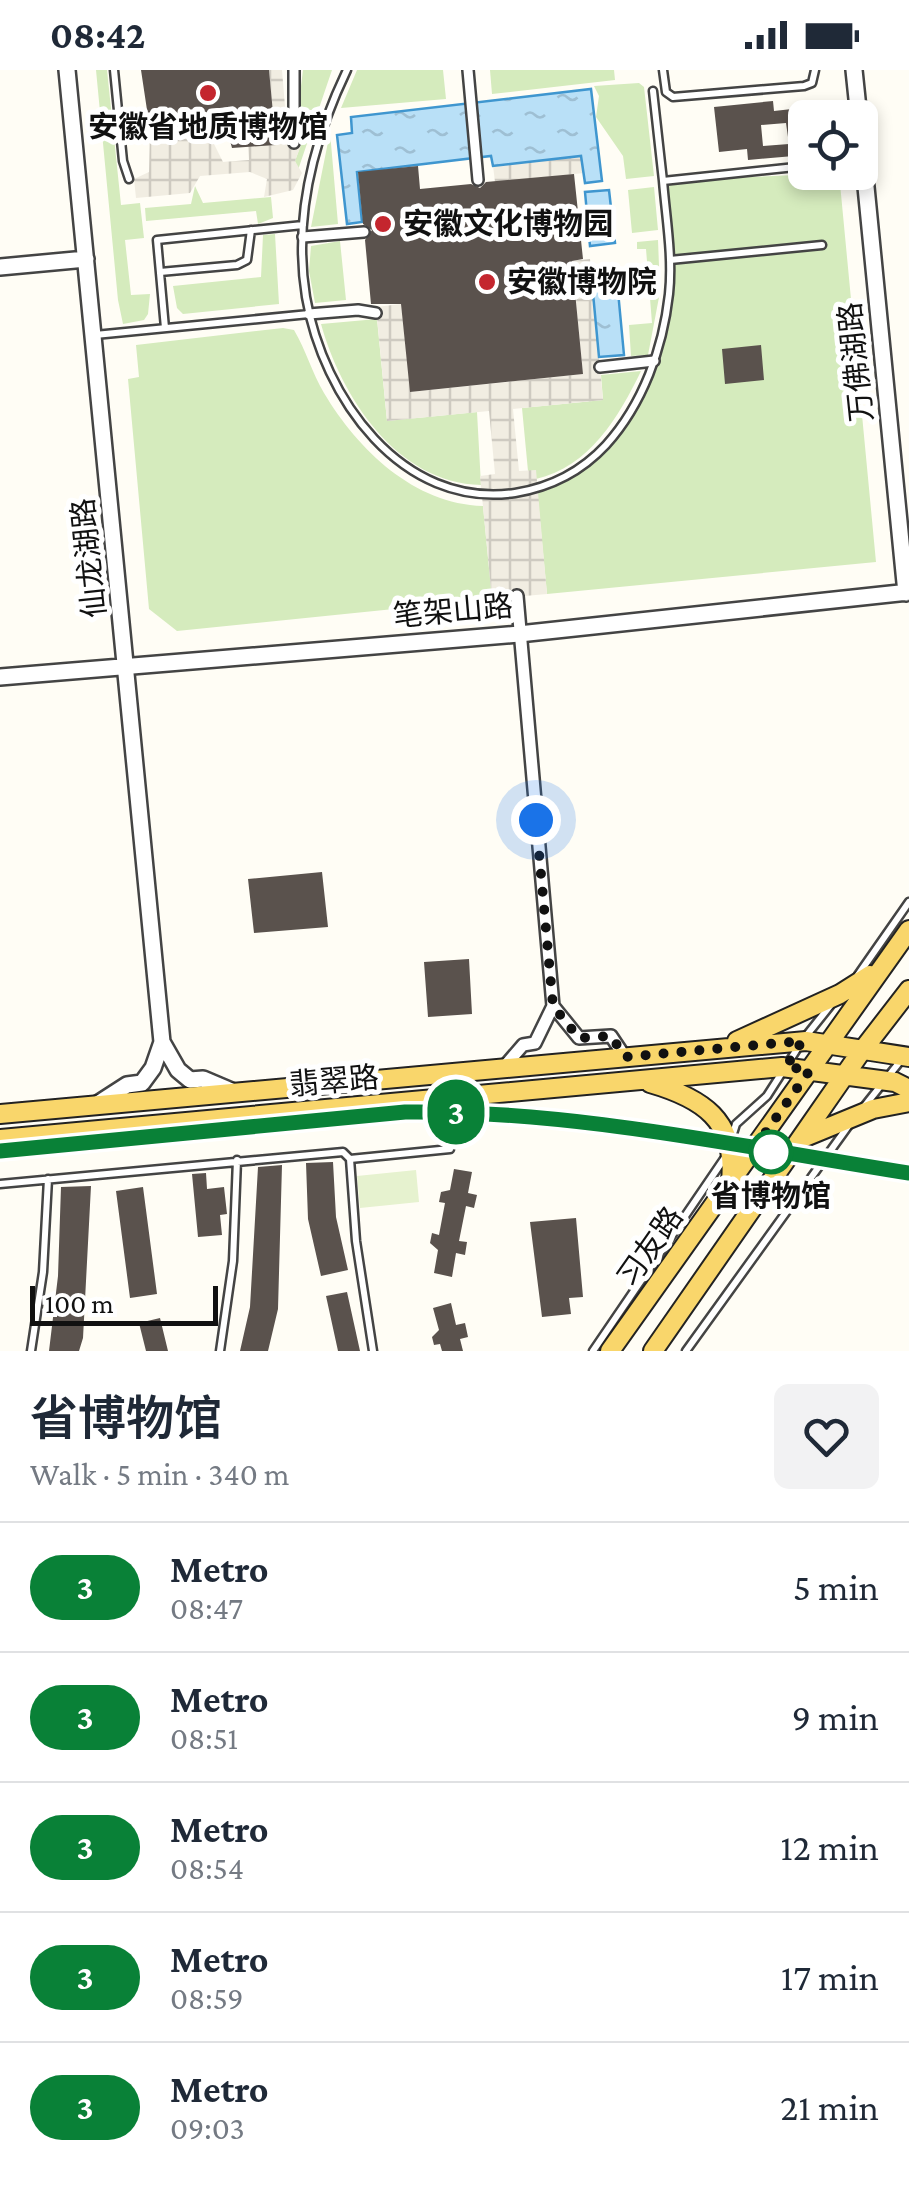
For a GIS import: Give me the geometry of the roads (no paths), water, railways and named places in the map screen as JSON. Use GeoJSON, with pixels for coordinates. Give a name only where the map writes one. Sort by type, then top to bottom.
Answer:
{"type":"FeatureCollection","features":[{"type":"Feature","properties":{"kind":"main road","name":"习友路"},"geometry":{"type":"LineString","coordinates":[[610,1351],[909,930]]}},
{"type":"Feature","properties":{"kind":"main road"},"geometry":{"type":"LineString","coordinates":[[721,1048],[840,994],[886,962]]}},
{"type":"Feature","properties":{"kind":"main road","name":"习友路"},"geometry":{"type":"LineString","coordinates":[[653,1351],[845,1075],[909,990]]}},
{"type":"Feature","properties":{"kind":"main road","name":"翡翠路"},"geometry":{"type":"LineString","coordinates":[[0,1114],[802,1041],[907,1054]]}},
{"type":"Feature","properties":{"kind":"main road","name":"翡翠路"},"geometry":{"type":"LineString","coordinates":[[0,1139],[786,1067],[886,1080],[909,1089]]}},
{"type":"Feature","properties":{"kind":"main road"},"geometry":{"type":"LineString","coordinates":[[640,1080],[689,1094],[714,1114],[729,1146],[731,1181]]}},
{"type":"Feature","properties":{"kind":"main road"},"geometry":{"type":"LineString","coordinates":[[800,1139],[855,1117],[909,1102]]}},
{"type":"Feature","properties":{"kind":"street","name":"仙龙湖路"},"geometry":{"type":"LineString","coordinates":[[67,70],[96,335],[162,1042]]}},
{"type":"Feature","properties":{"kind":"street"},"geometry":{"type":"LineString","coordinates":[[294,70],[294,143]]}},
{"type":"Feature","properties":{"kind":"street"},"geometry":{"type":"LineString","coordinates":[[468,70],[478,180]]}},
{"type":"Feature","properties":{"kind":"street"},"geometry":{"type":"LineString","coordinates":[[854,70],[857,100]]}},
{"type":"Feature","properties":{"kind":"street","name":"万佛湖路"},"geometry":{"type":"LineString","coordinates":[[865,190],[908,592]]}},
{"type":"Feature","properties":{"kind":"street"},"geometry":{"type":"LineString","coordinates":[[303,237],[364,232]]}},
{"type":"Feature","properties":{"kind":"street"},"geometry":{"type":"LineString","coordinates":[[0,267],[86,259]]}},
{"type":"Feature","properties":{"kind":"street"},"geometry":{"type":"LineString","coordinates":[[309,314],[358,310],[376,314]]}},
{"type":"Feature","properties":{"kind":"street"},"geometry":{"type":"LineString","coordinates":[[600,367],[654,361]]}},
{"type":"Feature","properties":{"kind":"street","name":"笔架山路"},"geometry":{"type":"LineString","coordinates":[[0,676],[519,634],[908,592]]}},
{"type":"Feature","properties":{"kind":"street"},"geometry":{"type":"LineString","coordinates":[[503,1068],[523,1046],[536,1043],[553,1006],[517,596]]}},
{"type":"Feature","properties":{"kind":"street"},"geometry":{"type":"LineString","coordinates":[[553,1006],[579,1038],[611,1036],[625,1057]]}},
{"type":"Feature","properties":{"kind":"street"},"geometry":{"type":"LineString","coordinates":[[162,1042],[178,1070],[190,1080],[204,1079],[236,1092]]}},
{"type":"Feature","properties":{"kind":"street"},"geometry":{"type":"LineString","coordinates":[[96,1105],[127,1085],[142,1082],[153,1068],[162,1042]]}},
{"type":"Feature","properties":{"kind":"lane"},"geometry":{"type":"LineString","coordinates":[[114,70],[123,160],[129,179]]}},
{"type":"Feature","properties":{"kind":"lane"},"geometry":{"type":"LineString","coordinates":[[347,70],[312,159],[303,225],[309,314],[318,348],[335,386],[367,432],[417,473],[475,495],[537,490],[578,470],[628,418],[654,361],[670,291],[670,260],[653,91]]}},
{"type":"Feature","properties":{"kind":"lane"},"geometry":{"type":"LineString","coordinates":[[663,70],[666,92],[671,97],[804,86],[812,83],[815,70]]}},
{"type":"Feature","properties":{"kind":"lane"},"geometry":{"type":"LineString","coordinates":[[663,181],[788,168]]}},
{"type":"Feature","properties":{"kind":"lane"},"geometry":{"type":"LineString","coordinates":[[165,328],[157,240],[303,225]]}},
{"type":"Feature","properties":{"kind":"lane"},"geometry":{"type":"LineString","coordinates":[[160,272],[237,265],[247,260],[251,230]]}},
{"type":"Feature","properties":{"kind":"lane"},"geometry":{"type":"LineString","coordinates":[[670,260],[822,246]]}},
{"type":"Feature","properties":{"kind":"lane"},"geometry":{"type":"LineString","coordinates":[[96,335],[309,314]]}},
{"type":"Feature","properties":{"kind":"lane"},"geometry":{"type":"LineString","coordinates":[[593,1351],[724,1161],[736,1124],[766,1096],[802,1041],[909,902]]}},
{"type":"Feature","properties":{"kind":"lane"},"geometry":{"type":"LineString","coordinates":[[686,1351],[855,1117],[907,1054]]}},
{"type":"Feature","properties":{"kind":"lane"},"geometry":{"type":"LineString","coordinates":[[0,1184],[334,1150],[350,1159],[450,1149]]}},
{"type":"Feature","properties":{"kind":"lane"},"geometry":{"type":"LineString","coordinates":[[350,1159],[356,1241],[373,1351]]}},
{"type":"Feature","properties":{"kind":"lane"},"geometry":{"type":"LineString","coordinates":[[220,1351],[232,1261],[237,1160]]}},
{"type":"Feature","properties":{"kind":"lane"},"geometry":{"type":"LineString","coordinates":[[31,1351],[43,1272],[48,1179]]}},
{"type":"Feature","properties":{"kind":"water"},"geometry":{"type":"Polygon","coordinates":[[[591,89],[602,181],[585,183],[581,156],[493,166],[491,156],[357,172],[362,222],[347,224],[337,135],[352,133],[351,117],[591,89]]]}},
{"type":"Feature","properties":{"kind":"water"},"geometry":{"type":"Polygon","coordinates":[[[609,190],[615,243],[590,246],[585,192],[609,190]]]}},
{"type":"Feature","properties":{"kind":"water"},"geometry":{"type":"Polygon","coordinates":[[[616,270],[624,355],[599,357],[591,272],[616,270]]]}},
{"type":"Feature","properties":{"kind":"metro line","name":"3"},"geometry":{"type":"LineString","coordinates":[[0,1151],[405,1112],[466,1112],[531,1114],[909,1173]]}},
{"type":"Feature","properties":{"kind":"place","name":"安徽省地质博物馆"},"geometry":{"type":"Point","coordinates":[208,93]}},
{"type":"Feature","properties":{"kind":"place","name":"安徽文化博物园"},"geometry":{"type":"Point","coordinates":[383,224]}},
{"type":"Feature","properties":{"kind":"place","name":"安徽博物院"},"geometry":{"type":"Point","coordinates":[487,282]}},
{"type":"Feature","properties":{"kind":"place","name":"省博物馆"},"geometry":{"type":"Point","coordinates":[771,1152]}}]}
